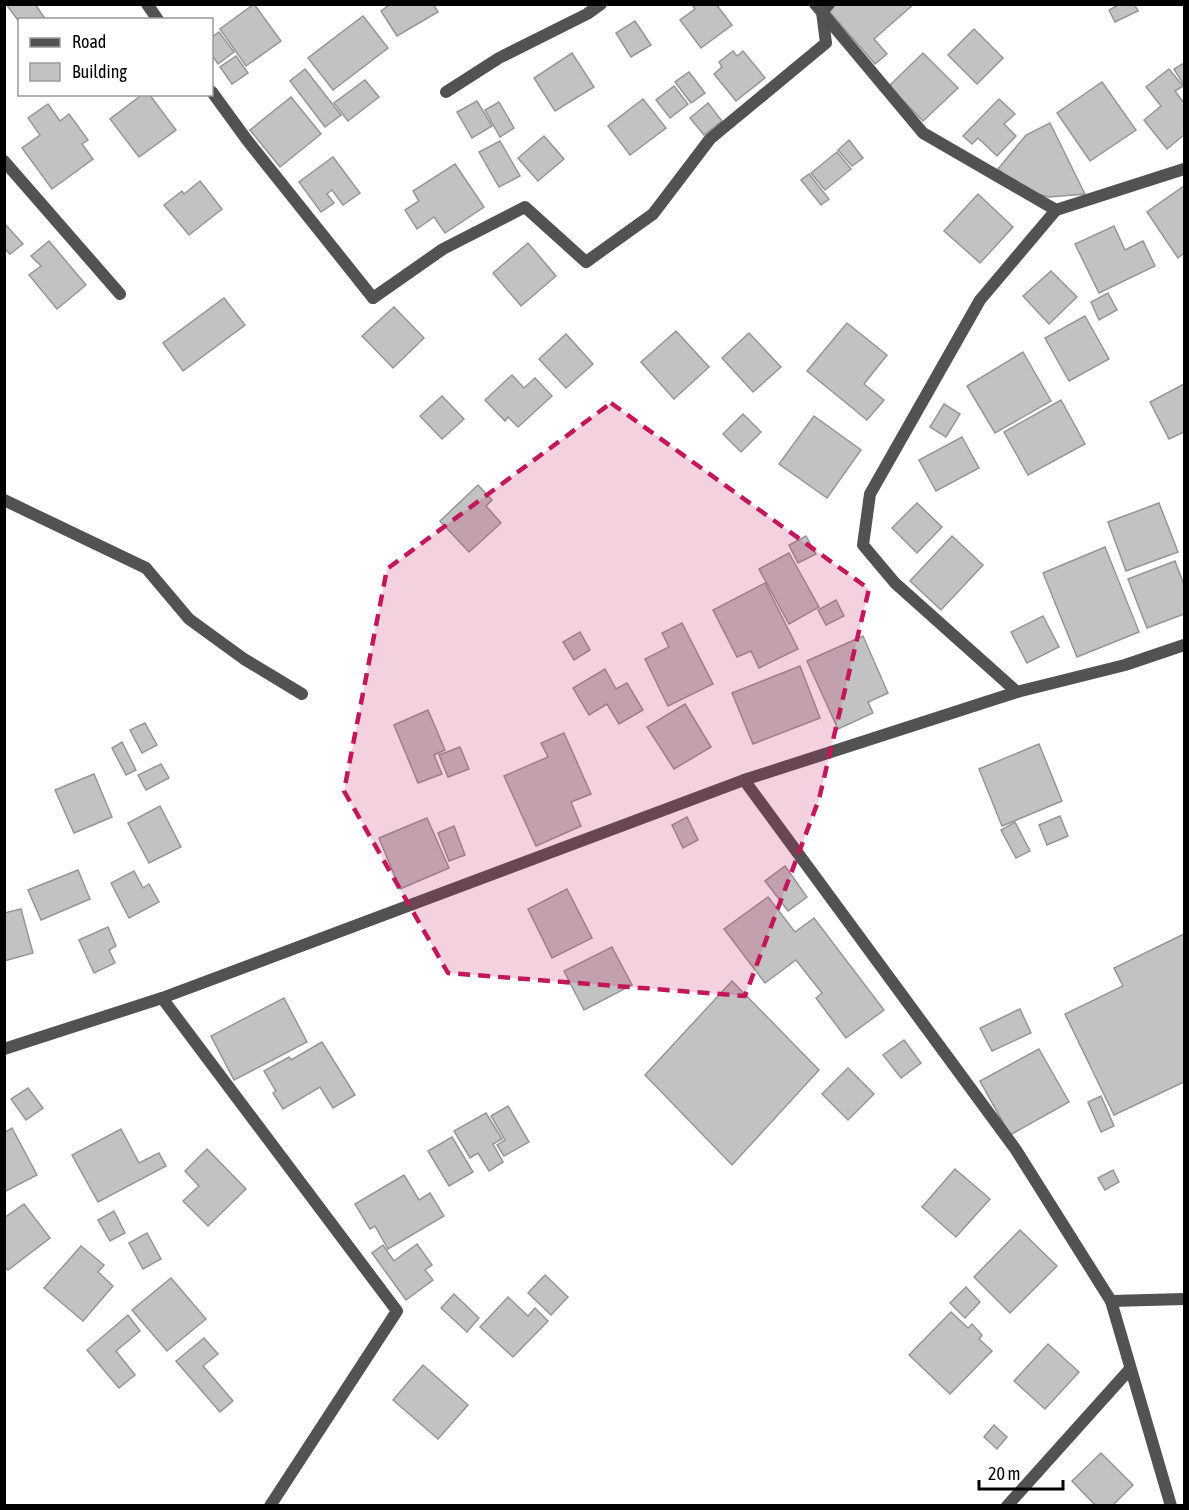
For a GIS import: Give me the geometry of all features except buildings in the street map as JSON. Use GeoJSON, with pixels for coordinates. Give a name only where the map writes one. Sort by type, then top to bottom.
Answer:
{"type":"FeatureCollection","features":[{"type":"Feature","properties":{"kind":"street"},"geometry":{"type":"LineString","coordinates":[[147,4],[157,18]]}},
{"type":"Feature","properties":{"kind":"street"},"geometry":{"type":"LineString","coordinates":[[446,92],[500,58],[587,14],[601,4]]}},
{"type":"Feature","properties":{"kind":"street"},"geometry":{"type":"LineString","coordinates":[[822,7],[923,133],[1056,210]]}},
{"type":"Feature","properties":{"kind":"street"},"geometry":{"type":"LineString","coordinates":[[213,93],[247,140],[373,298],[443,249],[525,207],[586,262],[654,214],[710,139],[826,43],[822,7]]}},
{"type":"Feature","properties":{"kind":"street"},"geometry":{"type":"LineString","coordinates":[[4,161],[120,294]]}},
{"type":"Feature","properties":{"kind":"street"},"geometry":{"type":"LineString","coordinates":[[1017,692],[895,583],[863,545],[870,494],[980,300],[1056,210],[1185,170]]}},
{"type":"Feature","properties":{"kind":"street"},"geometry":{"type":"LineString","coordinates":[[4,500],[146,568],[189,619],[244,659],[302,694]]}},
{"type":"Feature","properties":{"kind":"street"},"geometry":{"type":"LineString","coordinates":[[4,1049],[162,998],[744,780],[1017,692],[1125,665],[1185,645]]}},
{"type":"Feature","properties":{"kind":"street"},"geometry":{"type":"LineString","coordinates":[[744,780],[1016,1149],[1111,1301],[1171,1506]]}},
{"type":"Feature","properties":{"kind":"street"},"geometry":{"type":"LineString","coordinates":[[162,998],[397,1311],[270,1506]]}},
{"type":"Feature","properties":{"kind":"street"},"geometry":{"type":"LineString","coordinates":[[1111,1301],[1185,1299]]}},
{"type":"Feature","properties":{"kind":"street"},"geometry":{"type":"LineString","coordinates":[[1006,1506],[1130,1369]]}},
{"type":"Feature","properties":{"kind":"highlighted area"},"geometry":{"type":"Polygon","coordinates":[[[611,403],[869,589],[819,799],[745,996],[448,973],[344,791],[387,569],[611,403]]]}}]}
